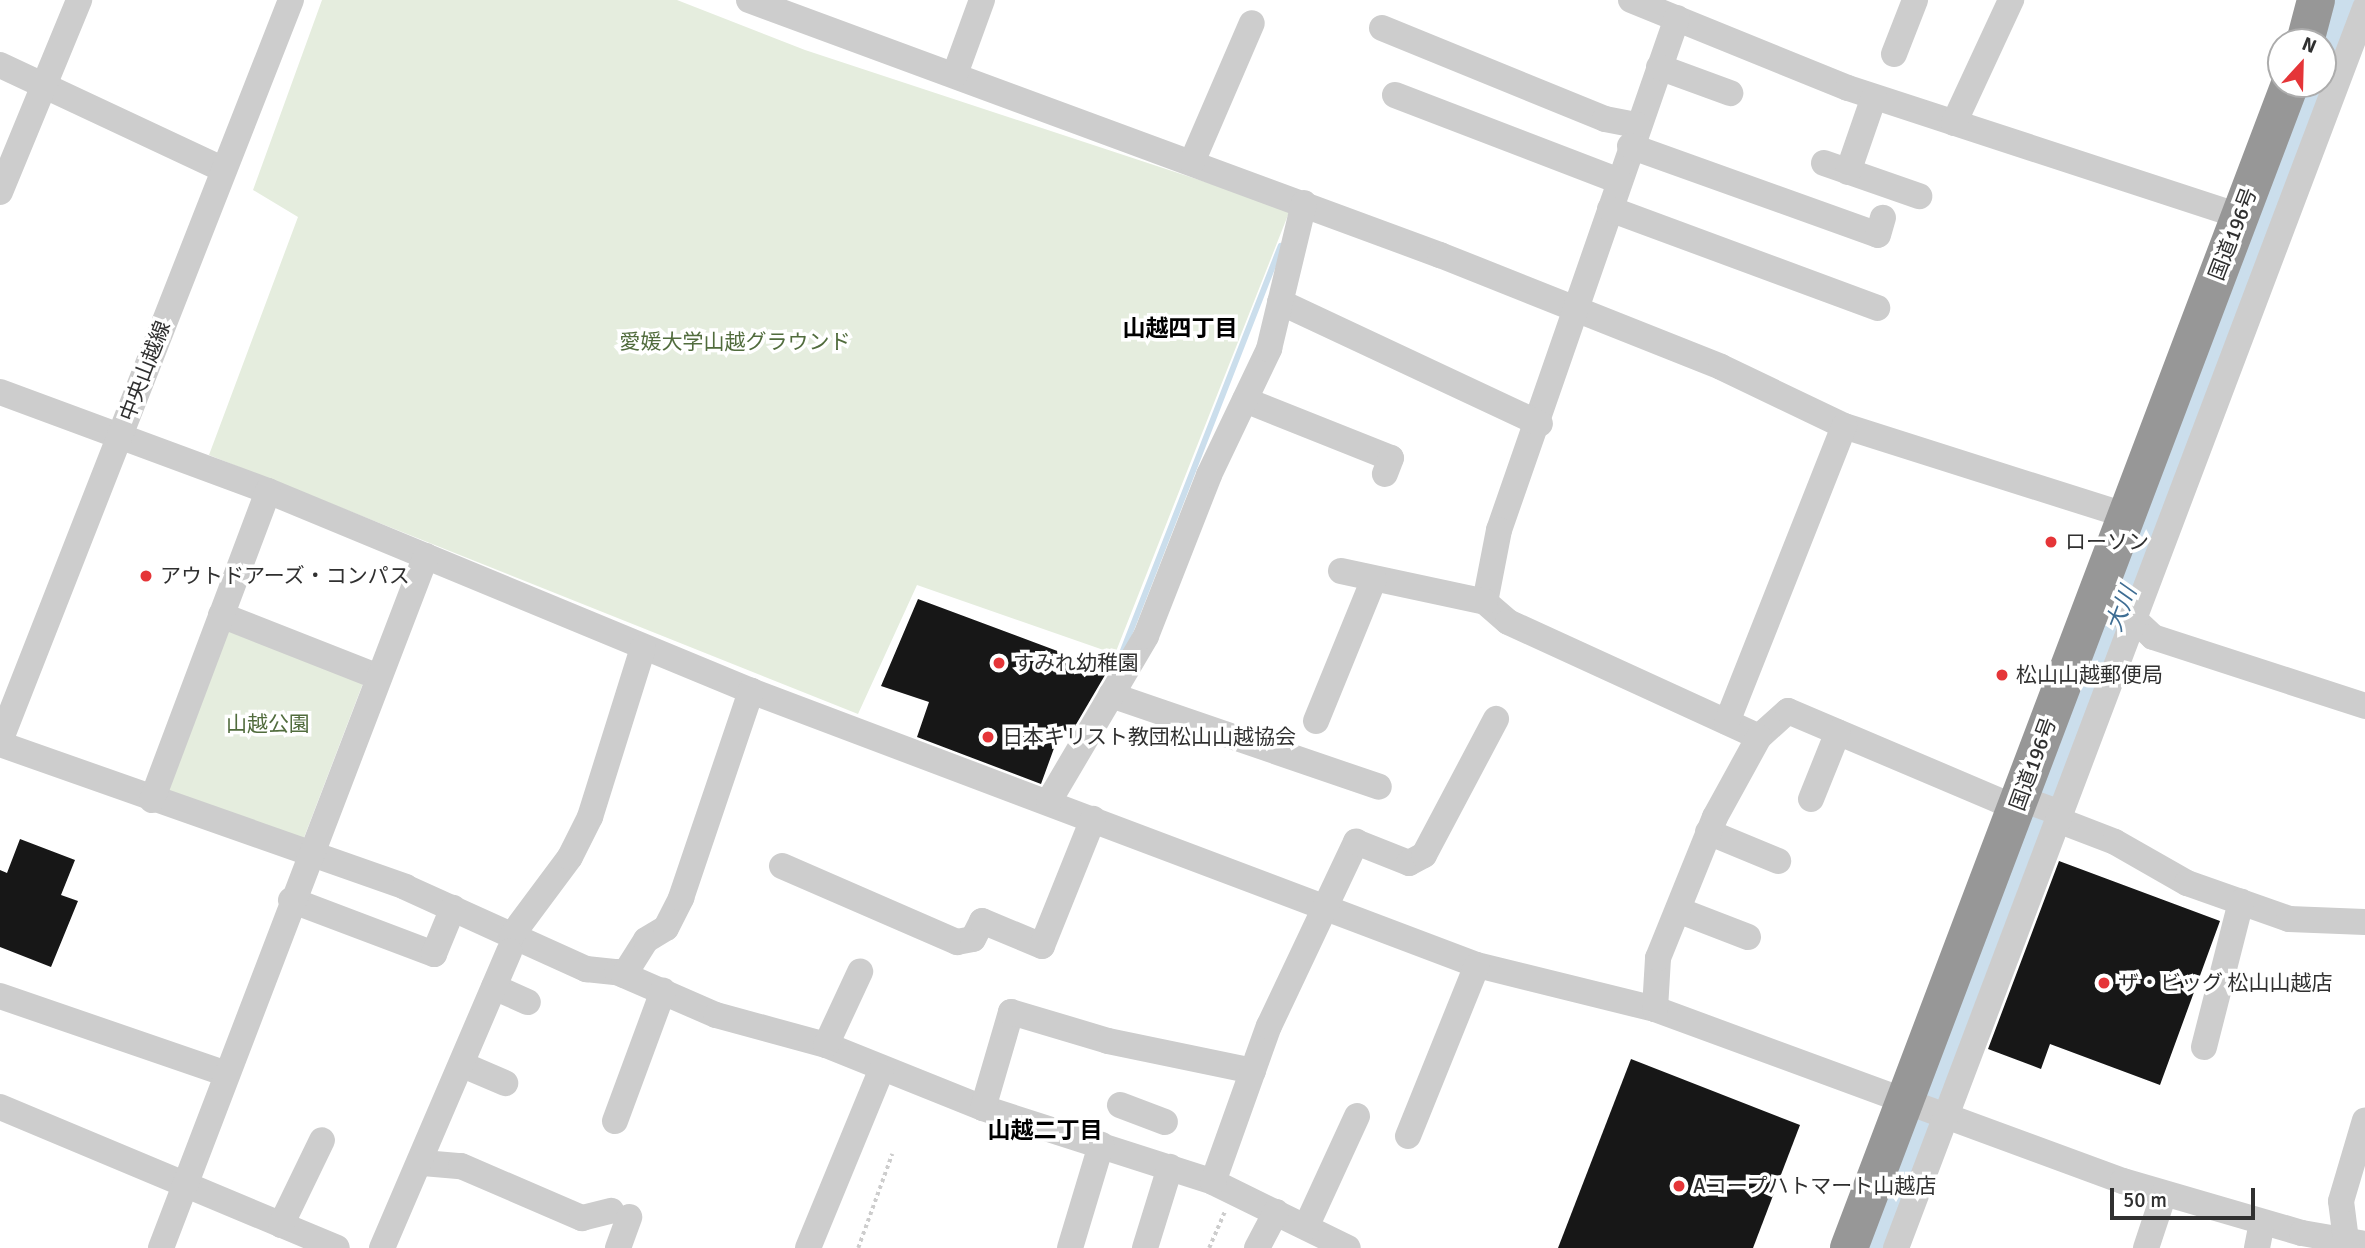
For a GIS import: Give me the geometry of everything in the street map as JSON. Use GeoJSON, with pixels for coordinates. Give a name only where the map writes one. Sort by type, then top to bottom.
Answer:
{"type":"FeatureCollection","features":[{"type":"Feature","properties":{"kind":"highway"},"geometry":{"type":"LineString","coordinates":[[2309,28],[2316,0]]}},
{"type":"Feature","properties":{"kind":"highway","name":"国道196号"},"geometry":{"type":"LineString","coordinates":[[1849,1248],[1926,1111],[2045,809],[2117,614],[2125,515],[2197,396],[2240,216],[2283,174],[2289,98]]}},
{"type":"Feature","properties":{"kind":"street"},"geometry":{"type":"LineString","coordinates":[[0,191],[79,0]]}},
{"type":"Feature","properties":{"kind":"street","name":"中央山越線"},"geometry":{"type":"LineString","coordinates":[[0,742],[291,0]]}},
{"type":"Feature","properties":{"kind":"street"},"geometry":{"type":"LineString","coordinates":[[749,0],[1304,203],[1721,367],[1844,426],[2125,515]]}},
{"type":"Feature","properties":{"kind":"street"},"geometry":{"type":"LineString","coordinates":[[955,74],[982,0]]}},
{"type":"Feature","properties":{"kind":"street"},"geometry":{"type":"LineString","coordinates":[[1631,0],[1874,97],[2240,216]]}},
{"type":"Feature","properties":{"kind":"street"},"geometry":{"type":"LineString","coordinates":[[1893,54],[1915,0]]}},
{"type":"Feature","properties":{"kind":"street"},"geometry":{"type":"LineString","coordinates":[[1954,123],[2011,0]]}},
{"type":"Feature","properties":{"kind":"street"},"geometry":{"type":"LineString","coordinates":[[2365,8],[2283,174],[2197,396],[2117,614],[2153,637],[2365,706]]}},
{"type":"Feature","properties":{"kind":"street"},"geometry":{"type":"LineString","coordinates":[[1485,602],[1499,530],[1581,311],[1633,135],[1677,19]]}},
{"type":"Feature","properties":{"kind":"street"},"geometry":{"type":"LineString","coordinates":[[1192,162],[1252,23]]}},
{"type":"Feature","properties":{"kind":"street"},"geometry":{"type":"LineString","coordinates":[[1382,28],[1878,235],[1883,218]]}},
{"type":"Feature","properties":{"kind":"street"},"geometry":{"type":"LineString","coordinates":[[0,65],[223,170]]}},
{"type":"Feature","properties":{"kind":"street"},"geometry":{"type":"LineString","coordinates":[[1659,66],[1730,93]]}},
{"type":"Feature","properties":{"kind":"street"},"geometry":{"type":"LineString","coordinates":[[1395,95],[1619,181]]}},
{"type":"Feature","properties":{"kind":"street"},"geometry":{"type":"LineString","coordinates":[[1874,97],[1836,167],[1919,196]]}},
{"type":"Feature","properties":{"kind":"street"},"geometry":{"type":"LineString","coordinates":[[1049,801],[1146,636],[1269,349],[1304,203]]}},
{"type":"Feature","properties":{"kind":"street"},"geometry":{"type":"LineString","coordinates":[[1610,209],[1877,308]]}},
{"type":"Feature","properties":{"kind":"street"},"geometry":{"type":"LineString","coordinates":[[1280,302],[1540,424]]}},
{"type":"Feature","properties":{"kind":"street"},"geometry":{"type":"LineString","coordinates":[[0,392],[268,491],[751,691],[1049,801],[1477,965],[1655,1009],[1926,1111],[2164,1194],[2352,1245],[2342,1191],[2365,1120]]}},
{"type":"Feature","properties":{"kind":"street"},"geometry":{"type":"LineString","coordinates":[[1245,400],[1391,458],[1385,474]]}},
{"type":"Feature","properties":{"kind":"street"},"geometry":{"type":"LineString","coordinates":[[1727,723],[1844,426]]}},
{"type":"Feature","properties":{"kind":"street"},"geometry":{"type":"LineString","coordinates":[[152,800],[268,491]]}},
{"type":"Feature","properties":{"kind":"street"},"geometry":{"type":"LineString","coordinates":[[161,1248],[307,856],[426,556]]}},
{"type":"Feature","properties":{"kind":"street"},"geometry":{"type":"LineString","coordinates":[[1340,571],[1485,602],[1508,622],[1759,737]]}},
{"type":"Feature","properties":{"kind":"street"},"geometry":{"type":"LineString","coordinates":[[1316,721],[1374,579]]}},
{"type":"Feature","properties":{"kind":"street"},"geometry":{"type":"LineString","coordinates":[[221,615],[378,677]]}},
{"type":"Feature","properties":{"kind":"street"},"geometry":{"type":"LineString","coordinates":[[382,1248],[423,1163],[511,943],[570,857],[590,817],[643,648]]}},
{"type":"Feature","properties":{"kind":"street"},"geometry":{"type":"LineString","coordinates":[[624,975],[646,940],[666,928],[681,898],[751,691]]}},
{"type":"Feature","properties":{"kind":"street"},"geometry":{"type":"LineString","coordinates":[[1111,695],[1379,788]]}},
{"type":"Feature","properties":{"kind":"street"},"geometry":{"type":"LineString","coordinates":[[1655,1009],[1658,958],[1708,832],[1759,737],[1788,711],[2000,801],[2045,809],[2115,842],[2187,883],[2289,919],[2365,922]]}},
{"type":"Feature","properties":{"kind":"street"},"geometry":{"type":"LineString","coordinates":[[1223,1187],[1253,1071],[1329,908],[1356,842],[1409,863],[1424,855],[1496,719]]}},
{"type":"Feature","properties":{"kind":"street"},"geometry":{"type":"LineString","coordinates":[[1811,799],[1838,732]]}},
{"type":"Feature","properties":{"kind":"street"},"geometry":{"type":"LineString","coordinates":[[0,742],[152,800],[453,908],[511,943],[586,969],[624,975],[716,1015],[826,1045],[881,1072],[983,1108],[1170,1167],[1223,1187],[1342,1247]]}},
{"type":"Feature","properties":{"kind":"street"},"geometry":{"type":"LineString","coordinates":[[782,866],[957,942],[973,939],[982,921],[1042,946],[1093,818]]}},
{"type":"Feature","properties":{"kind":"street"},"geometry":{"type":"LineString","coordinates":[[1708,832],[1778,861]]}},
{"type":"Feature","properties":{"kind":"street"},"geometry":{"type":"LineString","coordinates":[[291,900],[434,954],[453,908]]}},
{"type":"Feature","properties":{"kind":"street"},"geometry":{"type":"LineString","coordinates":[[2204,1047],[2241,902]]}},
{"type":"Feature","properties":{"kind":"street"},"geometry":{"type":"LineString","coordinates":[[1678,910],[1748,937]]}},
{"type":"Feature","properties":{"kind":"street"},"geometry":{"type":"LineString","coordinates":[[1408,1136],[1477,965]]}},
{"type":"Feature","properties":{"kind":"street"},"geometry":{"type":"LineString","coordinates":[[826,1045],[860,972]]}},
{"type":"Feature","properties":{"kind":"street"},"geometry":{"type":"LineString","coordinates":[[494,987],[528,1002]]}},
{"type":"Feature","properties":{"kind":"street"},"geometry":{"type":"LineString","coordinates":[[615,1121],[663,991]]}},
{"type":"Feature","properties":{"kind":"street"},"geometry":{"type":"LineString","coordinates":[[0,996],[226,1074]]}},
{"type":"Feature","properties":{"kind":"street"},"geometry":{"type":"LineString","coordinates":[[983,1108],[1011,1012],[1108,1041],[1253,1071]]}},
{"type":"Feature","properties":{"kind":"street"},"geometry":{"type":"LineString","coordinates":[[463,1065],[505,1083]]}},
{"type":"Feature","properties":{"kind":"street"},"geometry":{"type":"LineString","coordinates":[[808,1248],[881,1072]]}},
{"type":"Feature","properties":{"kind":"street"},"geometry":{"type":"LineString","coordinates":[[0,1107],[330,1247]]}},
{"type":"Feature","properties":{"kind":"street"},"geometry":{"type":"LineString","coordinates":[[1070,1248],[1130,1109],[1165,1122]]}},
{"type":"Feature","properties":{"kind":"street"},"geometry":{"type":"LineString","coordinates":[[1896,1248],[1926,1111]]}},
{"type":"Feature","properties":{"kind":"street"},"geometry":{"type":"LineString","coordinates":[[1306,1227],[1357,1116]]}},
{"type":"Feature","properties":{"kind":"street"},"geometry":{"type":"LineString","coordinates":[[281,1225],[322,1140]]}},
{"type":"Feature","properties":{"kind":"street"},"geometry":{"type":"LineString","coordinates":[[423,1163],[461,1166],[568,1221],[620,1214],[618,1248]]}},
{"type":"Feature","properties":{"kind":"street"},"geometry":{"type":"LineString","coordinates":[[1145,1248],[1170,1167]]}},
{"type":"Feature","properties":{"kind":"street"},"geometry":{"type":"LineString","coordinates":[[2146,1248],[2164,1194]]}},
{"type":"Feature","properties":{"kind":"street"},"geometry":{"type":"LineString","coordinates":[[1257,1248],[1276,1212]]}},
{"type":"Feature","properties":{"kind":"street"},"geometry":{"type":"LineString","coordinates":[[2257,1248],[2262,1222]]}},
{"type":"Feature","properties":{"kind":"path"},"geometry":{"type":"LineString","coordinates":[[858,1248],[892,1154]]}},
{"type":"Feature","properties":{"kind":"path"},"geometry":{"type":"LineString","coordinates":[[1209,1248],[1223,1187]]}},
{"type":"Feature","properties":{"kind":"green space","name":"愛媛大学山越グラウンド"},"geometry":{"type":"Polygon","coordinates":[[[322,0],[677,0],[805,50],[1290,210],[1115,654],[917,585],[858,714],[209,455],[298,217],[253,190],[322,0]]]}},
{"type":"Feature","properties":{"kind":"green space","name":"山越公園"},"geometry":{"type":"Polygon","coordinates":[[[225,623],[365,678],[300,848],[161,795],[225,623]]]}},
{"type":"Feature","properties":{"kind":"building","name":"すみれ幼稚園"},"geometry":{"type":"Polygon","coordinates":[[[918,599],[1108,670],[1071,733],[1061,729],[1041,784],[917,737],[929,702],[881,686],[918,599]]]}},
{"type":"Feature","properties":{"kind":"building"},"geometry":{"type":"Polygon","coordinates":[[[20,839],[75,860],[61,895],[78,901],[51,967],[0,947],[0,870],[7,873],[20,839]]]}},
{"type":"Feature","properties":{"kind":"building","name":"ザ・ビッグ 松山山越店"},"geometry":{"type":"Polygon","coordinates":[[[2059,861],[2220,921],[2160,1085],[2050,1044],[2041,1069],[1988,1049],[2059,861]]]}},
{"type":"Feature","properties":{"kind":"building","name":"Aコープハトマート山越店"},"geometry":{"type":"Polygon","coordinates":[[[1631,1059],[1800,1125],[1753,1248],[1558,1248],[1631,1059]]]}},
{"type":"Feature","properties":{"kind":"waterway","name":"大川"},"geometry":{"type":"LineString","coordinates":[[2337,30],[2348,0]]}},
{"type":"Feature","properties":{"kind":"waterway","name":"大川"},"geometry":{"type":"LineString","coordinates":[[1935,1093],[2313,98]]}},
{"type":"Feature","properties":{"kind":"waterway"},"geometry":{"type":"LineString","coordinates":[[1122,653],[1281,246]]}},
{"type":"Feature","properties":{"kind":"waterway","name":"大川"},"geometry":{"type":"LineString","coordinates":[[1879,1248],[1922,1132]]}},
{"type":"Feature","properties":{"kind":"place","name":"ローソン"},"geometry":{"type":"Point","coordinates":[2051,542]}},
{"type":"Feature","properties":{"kind":"place","name":"アウトドアーズ・コンパス"},"geometry":{"type":"Point","coordinates":[146,576]}},
{"type":"Feature","properties":{"kind":"place","name":"すみれ幼稚園"},"geometry":{"type":"Point","coordinates":[999,663]}},
{"type":"Feature","properties":{"kind":"place","name":"松山山越郵便局"},"geometry":{"type":"Point","coordinates":[2002,675]}},
{"type":"Feature","properties":{"kind":"place","name":"日本キリスト教団松山山越協会"},"geometry":{"type":"Point","coordinates":[988,737]}},
{"type":"Feature","properties":{"kind":"place","name":"ザ・ビッグ 松山山越店"},"geometry":{"type":"Point","coordinates":[2104,983]}},
{"type":"Feature","properties":{"kind":"place","name":"Aコープハトマート山越店"},"geometry":{"type":"Point","coordinates":[1679,1186]}},
{"type":"Feature","properties":{"kind":"district","name":"山越四丁目"},"geometry":{"type":"Point","coordinates":[1180,329]}},
{"type":"Feature","properties":{"kind":"district","name":"山越二丁目"},"geometry":{"type":"Point","coordinates":[1045,1131]}}]}
